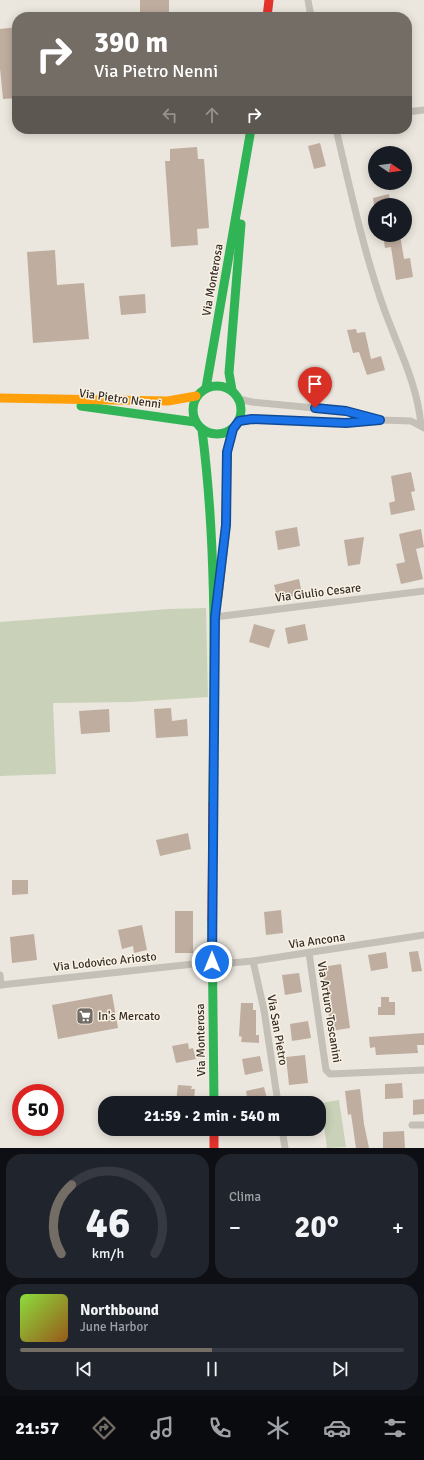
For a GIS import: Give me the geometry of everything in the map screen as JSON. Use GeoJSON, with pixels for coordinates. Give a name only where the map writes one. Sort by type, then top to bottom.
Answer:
{"type":"FeatureCollection","features":[{"type":"Feature","properties":{"kind":"main road"},"geometry":{"type":"LineString","coordinates":[[268,12],[269,0]]}},
{"type":"Feature","properties":{"kind":"main road","name":"Via Monterosa"},"geometry":{"type":"LineString","coordinates":[[206,388],[250,134]]}},
{"type":"Feature","properties":{"kind":"main road","name":"Via Monterosa"},"geometry":{"type":"LineString","coordinates":[[232,390],[229,373],[244,176]]}},
{"type":"Feature","properties":{"kind":"main road"},"geometry":{"type":"LineString","coordinates":[[214,385],[224,386],[232,390],[239,399],[242,409],[239,421],[233,429],[224,434],[213,434],[202,430],[195,422],[192,414],[196,396],[206,388],[214,385]]}},
{"type":"Feature","properties":{"kind":"main road","name":"Via Pietro Nenni"},"geometry":{"type":"LineString","coordinates":[[0,398],[41,400],[168,401],[196,396]]}},
{"type":"Feature","properties":{"kind":"main road","name":"Via Pietro Nenni"},"geometry":{"type":"LineString","coordinates":[[41,400],[195,422]]}},
{"type":"Feature","properties":{"kind":"main road","name":"Via Monterosa"},"geometry":{"type":"LineString","coordinates":[[215,617],[226,525],[227,452],[233,429]]}},
{"type":"Feature","properties":{"kind":"main road","name":"Via Monterosa"},"geometry":{"type":"LineString","coordinates":[[202,430],[207,470],[215,617],[212,962],[214,1096]]}},
{"type":"Feature","properties":{"kind":"main road"},"geometry":{"type":"LineString","coordinates":[[214,1136],[214,1148]]}},
{"type":"Feature","properties":{"kind":"street"},"geometry":{"type":"LineString","coordinates":[[308,0],[309,12]]}},
{"type":"Feature","properties":{"kind":"street"},"geometry":{"type":"LineString","coordinates":[[412,111],[424,110]]}},
{"type":"Feature","properties":{"kind":"street"},"geometry":{"type":"LineString","coordinates":[[337,134],[383,306],[410,373],[420,406],[423,426]]}},
{"type":"Feature","properties":{"kind":"street"},"geometry":{"type":"LineString","coordinates":[[239,399],[252,402],[346,411],[380,420]]}},
{"type":"Feature","properties":{"kind":"street"},"geometry":{"type":"LineString","coordinates":[[239,421],[252,419],[346,423],[380,420],[411,421],[423,426]]}},
{"type":"Feature","properties":{"kind":"street","name":"Via Giulio Cesare"},"geometry":{"type":"LineString","coordinates":[[215,617],[424,591]]}},
{"type":"Feature","properties":{"kind":"street","name":"Via Ancona"},"geometry":{"type":"LineString","coordinates":[[212,962],[231,963],[253,961],[424,935]]}},
{"type":"Feature","properties":{"kind":"street","name":"Via Arturo Toscanini"},"geometry":{"type":"LineString","coordinates":[[309,953],[326,1070],[330,1074],[424,1070]]}},
{"type":"Feature","properties":{"kind":"street","name":"Via San Pietro"},"geometry":{"type":"LineString","coordinates":[[253,961],[264,1010],[277,1096]]}},
{"type":"Feature","properties":{"kind":"street","name":"Via Lodovico Ariosto"},"geometry":{"type":"LineString","coordinates":[[0,985],[212,962]]}},
{"type":"Feature","properties":{"kind":"street"},"geometry":{"type":"LineString","coordinates":[[0,975],[0,985]]}},
{"type":"Feature","properties":{"kind":"street"},"geometry":{"type":"LineString","coordinates":[[412,1125],[424,1124]]}},
{"type":"Feature","properties":{"kind":"street"},"geometry":{"type":"LineString","coordinates":[[283,1136],[285,1148]]}},
{"type":"Feature","properties":{"kind":"green space"},"geometry":{"type":"Polygon","coordinates":[[[206,608],[208,697],[131,702],[53,703],[56,774],[0,776],[0,622],[169,609],[206,608]]]}},
{"type":"Feature","properties":{"kind":"green space"},"geometry":{"type":"Polygon","coordinates":[[[339,1100],[346,1147],[327,1148],[325,1136],[326,1102],[339,1100]]]}},
{"type":"Feature","properties":{"kind":"building"},"geometry":{"type":"Polygon","coordinates":[[[140,0],[169,0],[169,12],[140,12],[140,0]]]}},
{"type":"Feature","properties":{"kind":"building"},"geometry":{"type":"Polygon","coordinates":[[[12,28],[12,98],[3,99],[0,68],[0,29],[12,28]]]}},
{"type":"Feature","properties":{"kind":"building"},"geometry":{"type":"Polygon","coordinates":[[[320,143],[326,166],[314,169],[308,146],[320,143]]]}},
{"type":"Feature","properties":{"kind":"building"},"geometry":{"type":"Polygon","coordinates":[[[197,147],[198,159],[204,159],[209,228],[197,229],[198,245],[171,247],[165,161],[170,161],[170,149],[197,147]]]}},
{"type":"Feature","properties":{"kind":"building"},"geometry":{"type":"Polygon","coordinates":[[[389,194],[390,198],[373,198],[389,194]]]}},
{"type":"Feature","properties":{"kind":"building"},"geometry":{"type":"Polygon","coordinates":[[[384,242],[401,242],[404,259],[410,258],[413,277],[396,280],[391,247],[385,248],[384,242]]]}},
{"type":"Feature","properties":{"kind":"building"},"geometry":{"type":"Polygon","coordinates":[[[55,250],[57,285],[84,283],[89,339],[33,343],[27,252],[55,250]]]}},
{"type":"Feature","properties":{"kind":"building"},"geometry":{"type":"Polygon","coordinates":[[[145,294],[146,313],[121,315],[119,296],[145,294]]]}},
{"type":"Feature","properties":{"kind":"building"},"geometry":{"type":"Polygon","coordinates":[[[356,329],[357,333],[365,332],[371,359],[381,356],[385,370],[367,375],[359,352],[353,353],[347,330],[356,329]]]}},
{"type":"Feature","properties":{"kind":"building"},"geometry":{"type":"Polygon","coordinates":[[[411,472],[415,491],[411,492],[415,510],[391,515],[389,503],[395,501],[391,476],[411,472]]]}},
{"type":"Feature","properties":{"kind":"building"},"geometry":{"type":"Polygon","coordinates":[[[297,527],[300,546],[278,550],[275,531],[297,527]]]}},
{"type":"Feature","properties":{"kind":"building"},"geometry":{"type":"Polygon","coordinates":[[[421,529],[424,547],[416,549],[423,579],[401,584],[396,564],[405,562],[399,534],[421,529]]]}},
{"type":"Feature","properties":{"kind":"building"},"geometry":{"type":"Polygon","coordinates":[[[364,537],[360,564],[348,566],[344,540],[364,537]]]}},
{"type":"Feature","properties":{"kind":"building"},"geometry":{"type":"Polygon","coordinates":[[[299,579],[302,594],[278,600],[274,585],[299,579]]]}},
{"type":"Feature","properties":{"kind":"building"},"geometry":{"type":"Polygon","coordinates":[[[254,624],[275,630],[269,648],[249,642],[254,624]]]}},
{"type":"Feature","properties":{"kind":"building"},"geometry":{"type":"Polygon","coordinates":[[[305,624],[308,640],[288,644],[285,628],[305,624]]]}},
{"type":"Feature","properties":{"kind":"building"},"geometry":{"type":"Polygon","coordinates":[[[171,708],[172,721],[187,719],[188,736],[156,738],[154,709],[171,708]]]}},
{"type":"Feature","properties":{"kind":"building"},"geometry":{"type":"Polygon","coordinates":[[[109,709],[110,732],[81,734],[79,711],[109,709]]]}},
{"type":"Feature","properties":{"kind":"building"},"geometry":{"type":"Polygon","coordinates":[[[188,833],[191,849],[160,856],[156,840],[188,833]]]}},
{"type":"Feature","properties":{"kind":"building"},"geometry":{"type":"Polygon","coordinates":[[[12,880],[28,880],[28,894],[12,895],[12,880]]]}},
{"type":"Feature","properties":{"kind":"building"},"geometry":{"type":"Polygon","coordinates":[[[281,910],[283,933],[266,935],[264,912],[281,910]]]}},
{"type":"Feature","properties":{"kind":"building"},"geometry":{"type":"Polygon","coordinates":[[[175,911],[193,911],[193,953],[175,953],[175,911]]]}},
{"type":"Feature","properties":{"kind":"building"},"geometry":{"type":"Polygon","coordinates":[[[142,925],[147,950],[134,953],[133,946],[122,949],[118,930],[142,925]]]}},
{"type":"Feature","properties":{"kind":"building"},"geometry":{"type":"Polygon","coordinates":[[[34,934],[37,960],[12,963],[10,937],[34,934]]]}},
{"type":"Feature","properties":{"kind":"building"},"geometry":{"type":"Polygon","coordinates":[[[418,951],[422,971],[412,972],[409,952],[418,951]]]}},
{"type":"Feature","properties":{"kind":"building"},"geometry":{"type":"Polygon","coordinates":[[[386,952],[388,968],[371,971],[368,955],[386,952]]]}},
{"type":"Feature","properties":{"kind":"building"},"geometry":{"type":"Polygon","coordinates":[[[341,964],[350,1028],[331,1031],[322,967],[341,964]]]}},
{"type":"Feature","properties":{"kind":"building"},"geometry":{"type":"Polygon","coordinates":[[[299,973],[302,992],[285,995],[282,975],[299,973]]]}},
{"type":"Feature","properties":{"kind":"building","name":"In's Mercato"},"geometry":{"type":"Polygon","coordinates":[[[112,994],[118,1028],[58,1039],[52,1005],[112,994]]]}},
{"type":"Feature","properties":{"kind":"building"},"geometry":{"type":"Polygon","coordinates":[[[381,997],[389,997],[389,1002],[395,1002],[395,1015],[378,1015],[378,1007],[381,1007],[381,997]]]}},
{"type":"Feature","properties":{"kind":"building"},"geometry":{"type":"Polygon","coordinates":[[[241,1003],[253,1003],[253,1010],[256,1010],[256,1035],[259,1035],[259,1043],[241,1042],[242,1037],[239,1036],[241,1003]]]}},
{"type":"Feature","properties":{"kind":"building"},"geometry":{"type":"Polygon","coordinates":[[[308,1021],[311,1038],[292,1041],[290,1024],[308,1021]]]}},
{"type":"Feature","properties":{"kind":"building"},"geometry":{"type":"Polygon","coordinates":[[[424,1033],[424,1045],[417,1045],[418,1053],[376,1055],[375,1047],[370,1048],[369,1037],[424,1033]]]}},
{"type":"Feature","properties":{"kind":"building"},"geometry":{"type":"Polygon","coordinates":[[[188,1043],[189,1049],[193,1048],[196,1059],[176,1063],[172,1046],[188,1043]]]}},
{"type":"Feature","properties":{"kind":"building"},"geometry":{"type":"Polygon","coordinates":[[[305,1055],[308,1083],[289,1085],[286,1057],[305,1055]]]}},
{"type":"Feature","properties":{"kind":"building"},"geometry":{"type":"Polygon","coordinates":[[[260,1056],[263,1071],[245,1075],[242,1059],[260,1056]]]}},
{"type":"Feature","properties":{"kind":"building"},"geometry":{"type":"Polygon","coordinates":[[[402,1083],[403,1098],[385,1099],[385,1084],[402,1083]]]}},
{"type":"Feature","properties":{"kind":"building"},"geometry":{"type":"Polygon","coordinates":[[[178,1085],[192,1086],[191,1089],[195,1089],[194,1096],[177,1096],[178,1085]]]}},
{"type":"Feature","properties":{"kind":"building"},"geometry":{"type":"Polygon","coordinates":[[[264,1087],[266,1096],[247,1096],[246,1091],[264,1087]]]}},
{"type":"Feature","properties":{"kind":"building"},"geometry":{"type":"Polygon","coordinates":[[[360,1089],[364,1124],[369,1148],[356,1148],[351,1114],[348,1115],[345,1091],[360,1089]]]}},
{"type":"Feature","properties":{"kind":"building"},"geometry":{"type":"Polygon","coordinates":[[[424,1099],[424,1114],[413,1115],[413,1100],[424,1099]]]}},
{"type":"Feature","properties":{"kind":"building"},"geometry":{"type":"Polygon","coordinates":[[[404,1131],[405,1148],[383,1148],[383,1132],[404,1131]]]}},
{"type":"Feature","properties":{"kind":"traffic: fast"},"geometry":{"type":"LineString","coordinates":[[206,388],[250,134]]}},
{"type":"Feature","properties":{"kind":"traffic: fast"},"geometry":{"type":"LineString","coordinates":[[232,390],[229,373],[241,224]]}},
{"type":"Feature","properties":{"kind":"traffic: fast"},"geometry":{"type":"LineString","coordinates":[[212,386],[222,386],[231,390],[237,396],[240,401],[241,410],[240,419],[231,430],[222,434],[212,434],[203,430],[197,424],[193,415],[193,405],[197,396],[203,390],[212,386]]}},
{"type":"Feature","properties":{"kind":"traffic: fast"},"geometry":{"type":"LineString","coordinates":[[81,406],[195,422]]}},
{"type":"Feature","properties":{"kind":"traffic: fast"},"geometry":{"type":"LineString","coordinates":[[202,430],[211,523],[213,570],[213,804]]}},
{"type":"Feature","properties":{"kind":"traffic: fast"},"geometry":{"type":"LineString","coordinates":[[212,920],[214,1096]]}},
{"type":"Feature","properties":{"kind":"traffic: slow"},"geometry":{"type":"LineString","coordinates":[[0,398],[168,401],[196,396]]}},
{"type":"Feature","properties":{"kind":"traffic: slow"},"geometry":{"type":"LineString","coordinates":[[218,597],[226,525],[227,452],[233,429]]}},
{"type":"Feature","properties":{"kind":"traffic: jam"},"geometry":{"type":"LineString","coordinates":[[268,12],[269,0]]}},
{"type":"Feature","properties":{"kind":"traffic: jam"},"geometry":{"type":"LineString","coordinates":[[212,920],[213,804]]}},
{"type":"Feature","properties":{"kind":"traffic: jam"},"geometry":{"type":"LineString","coordinates":[[214,1136],[214,1148]]}},
{"type":"Feature","properties":{"kind":"place","name":"In's Mercato"},"geometry":{"type":"Point","coordinates":[85,1016]}},
{"type":"Feature","properties":{"kind":"route"},"geometry":{"type":"LineString","coordinates":[[212,962],[215,617],[222,571],[226,525],[227,452],[233,429],[239,421],[252,419],[346,423],[380,420],[346,411],[315,408]]}}]}
